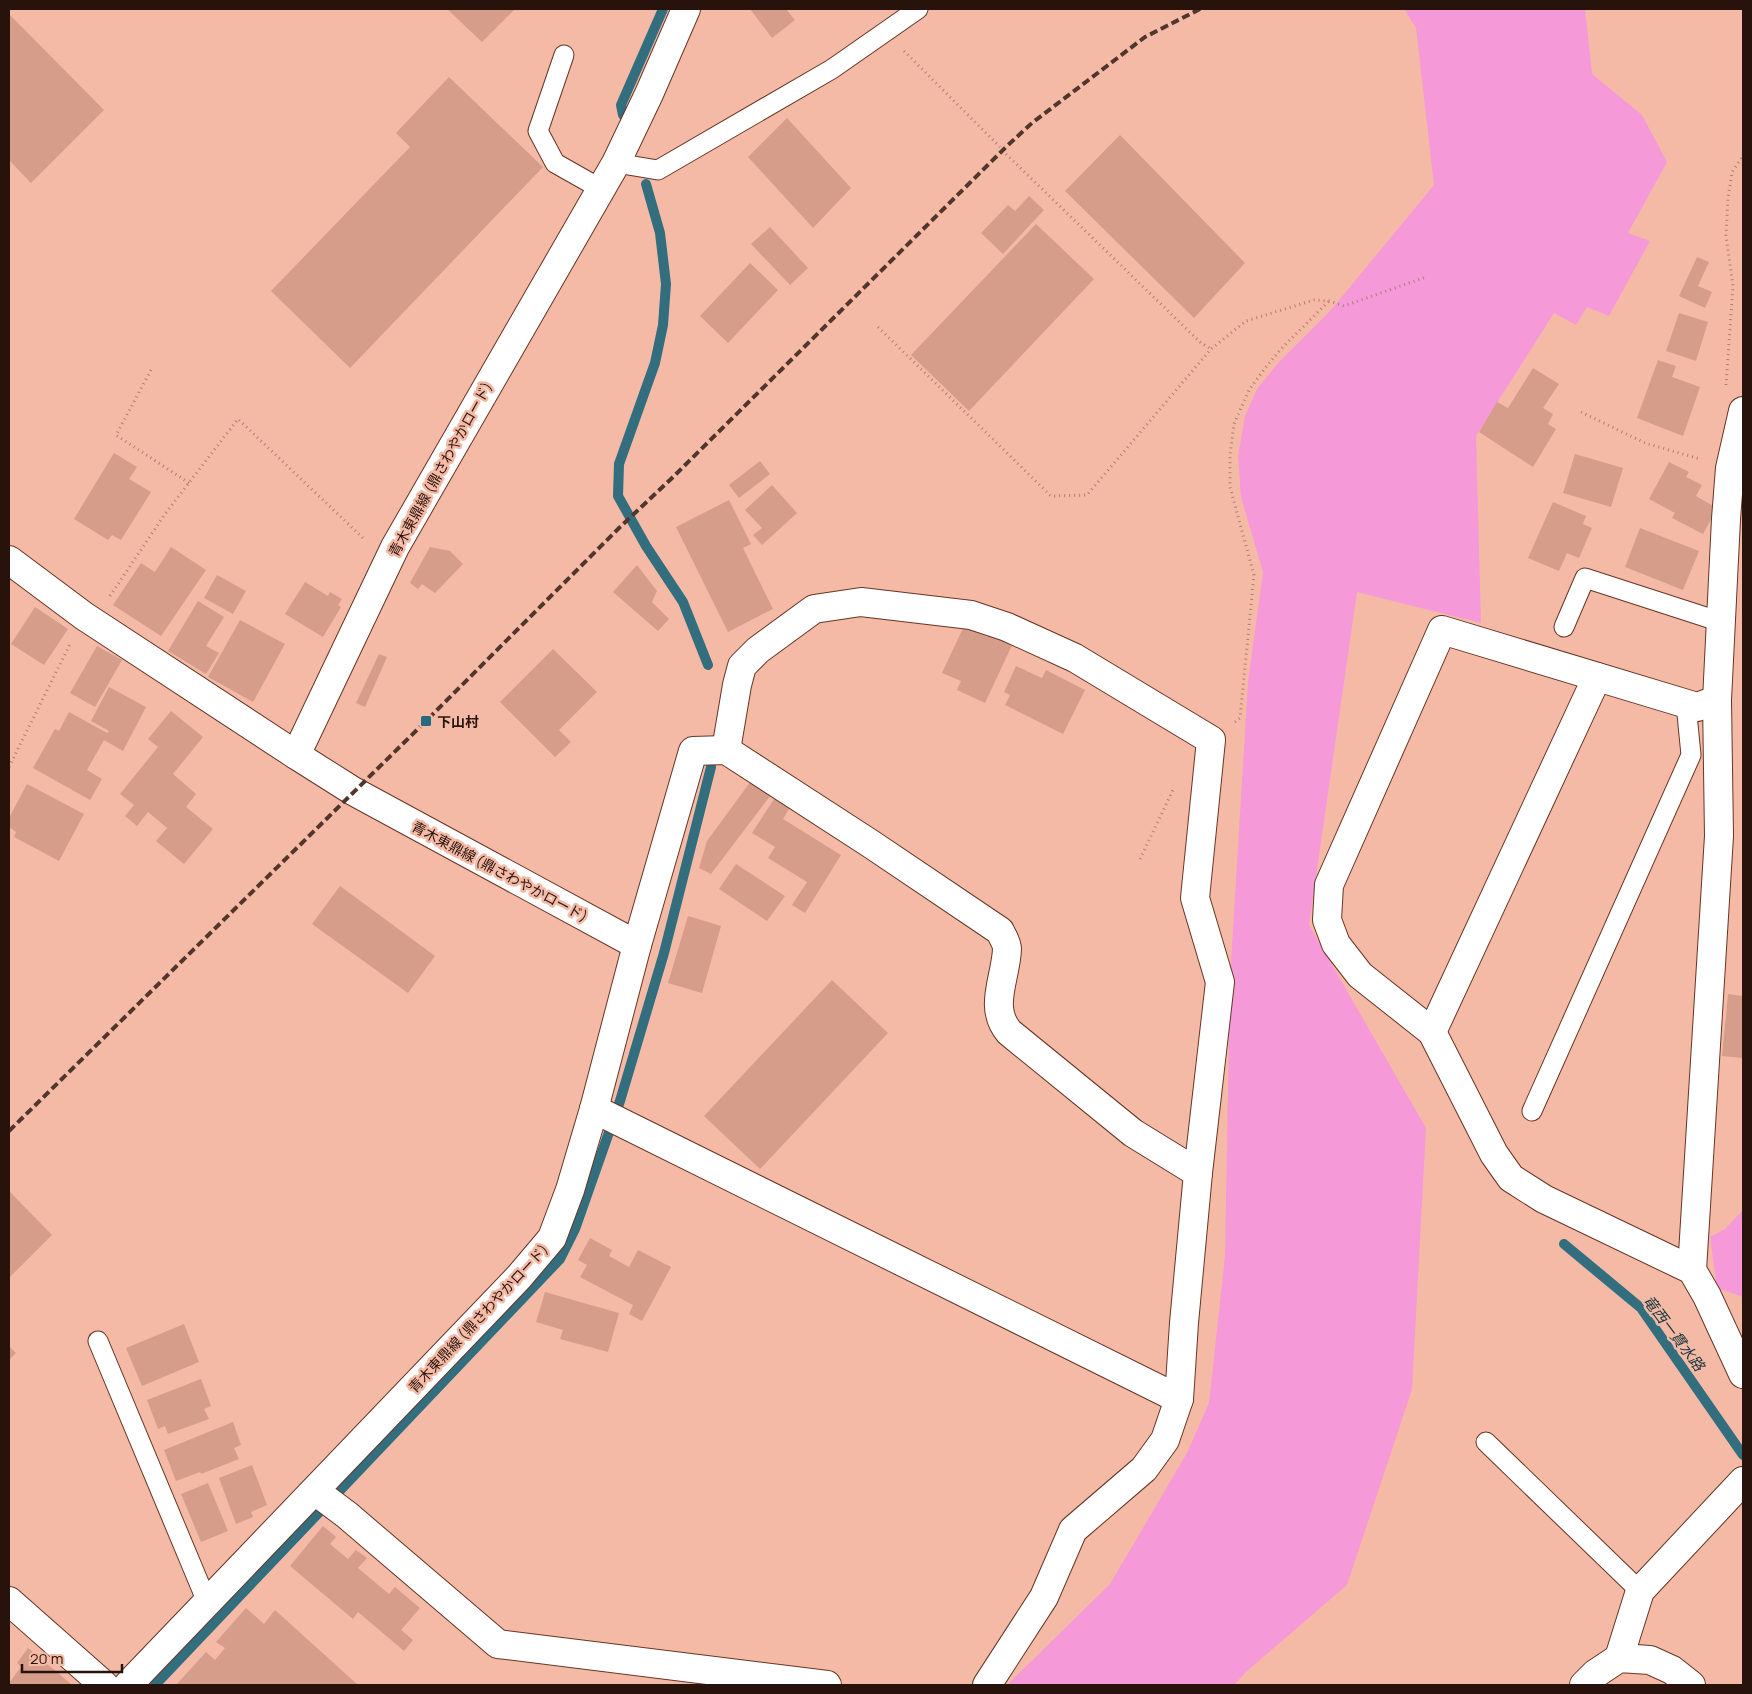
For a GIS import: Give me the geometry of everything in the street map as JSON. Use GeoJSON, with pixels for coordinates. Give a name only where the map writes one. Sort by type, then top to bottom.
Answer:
{"type":"FeatureCollection","features":[{"type":"Feature","properties":{"kind":"street","name":"青木東鼎線 (鼎さわやかロード)"},"geometry":{"type":"LineString","coordinates":[[128,1685],[207,1602],[318,1492],[519,1277],[552,1238],[599,1112],[637,945],[353,792],[296,755],[395,547],[616,163],[686,9]]}},
{"type":"Feature","properties":{"kind":"street"},"geometry":{"type":"LineString","coordinates":[[1743,412],[1721,622],[1717,700],[1719,836],[1692,1270],[1707,1296],[1743,1374]]}},
{"type":"Feature","properties":{"kind":"street"},"geometry":{"type":"LineString","coordinates":[[9,560],[88,619],[296,755]]}},
{"type":"Feature","properties":{"kind":"street"},"geometry":{"type":"LineString","coordinates":[[726,750],[742,666],[758,650],[814,609],[861,602],[971,615],[1008,627],[1075,658],[1211,740],[1195,898],[1220,982],[1198,1174],[1179,1399],[1165,1440],[1144,1469],[1073,1530],[1044,1597],[987,1685]]}},
{"type":"Feature","properties":{"kind":"street"},"geometry":{"type":"LineString","coordinates":[[1692,1270],[1544,1199],[1511,1178],[1494,1154],[1432,1032],[1360,975],[1336,944],[1327,920],[1329,885],[1442,630],[1697,708],[1717,700]]}},
{"type":"Feature","properties":{"kind":"street"},"geometry":{"type":"LineString","coordinates":[[1432,1032],[1597,677]]}},
{"type":"Feature","properties":{"kind":"street"},"geometry":{"type":"LineString","coordinates":[[637,945],[692,750],[726,750],[1000,931],[1007,947],[998,1008],[1002,1023],[1009,1032],[1134,1133],[1198,1174]]}},
{"type":"Feature","properties":{"kind":"street"},"geometry":{"type":"LineString","coordinates":[[599,1112],[1179,1399]]}},
{"type":"Feature","properties":{"kind":"street"},"geometry":{"type":"LineString","coordinates":[[1619,1658],[1640,1591],[1743,1481]]}},
{"type":"Feature","properties":{"kind":"street"},"geometry":{"type":"LineString","coordinates":[[318,1492],[498,1644],[828,1685]]}},
{"type":"Feature","properties":{"kind":"street"},"geometry":{"type":"LineString","coordinates":[[9,1602],[104,1685]]}},
{"type":"Feature","properties":{"kind":"street"},"geometry":{"type":"LineString","coordinates":[[1584,1685],[1595,1674],[1619,1658],[1650,1660],[1672,1670],[1691,1685]]}},
{"type":"Feature","properties":{"kind":"lane"},"geometry":{"type":"LineString","coordinates":[[616,163],[658,170],[832,70],[918,9]]}},
{"type":"Feature","properties":{"kind":"lane"},"geometry":{"type":"LineString","coordinates":[[564,55],[538,131],[555,163],[601,189]]}},
{"type":"Feature","properties":{"kind":"lane"},"geometry":{"type":"LineString","coordinates":[[1564,627],[1585,578],[1721,622]]}},
{"type":"Feature","properties":{"kind":"lane"},"geometry":{"type":"LineString","coordinates":[[1532,1112],[1691,755],[1686,704]]}},
{"type":"Feature","properties":{"kind":"lane"},"geometry":{"type":"LineString","coordinates":[[98,1341],[207,1602]]}},
{"type":"Feature","properties":{"kind":"lane"},"geometry":{"type":"LineString","coordinates":[[1486,1442],[1640,1591]]}},
{"type":"Feature","properties":{"kind":"path"},"geometry":{"type":"LineString","coordinates":[[885,33],[1000,147]]}},
{"type":"Feature","properties":{"kind":"path"},"geometry":{"type":"LineString","coordinates":[[1006,154],[1200,342],[1212,349]]}},
{"type":"Feature","properties":{"kind":"path"},"geometry":{"type":"LineString","coordinates":[[1726,386],[1733,286],[1726,235],[1728,198],[1732,172],[1743,156]]}},
{"type":"Feature","properties":{"kind":"path"},"geometry":{"type":"LineString","coordinates":[[878,327],[1050,496],[1086,495],[1212,349],[1246,321],[1314,300],[1329,301],[1344,306],[1426,277]]}},
{"type":"Feature","properties":{"kind":"path"},"geometry":{"type":"LineString","coordinates":[[1211,740],[1240,718],[1253,589],[1254,575],[1230,487],[1230,455],[1234,424],[1249,390],[1266,367],[1281,349],[1329,301]]}},
{"type":"Feature","properties":{"kind":"path"},"geometry":{"type":"LineString","coordinates":[[151,370],[116,435],[188,483]]}},
{"type":"Feature","properties":{"kind":"path"},"geometry":{"type":"LineString","coordinates":[[1581,412],[1645,444],[1737,467]]}},
{"type":"Feature","properties":{"kind":"path"},"geometry":{"type":"LineString","coordinates":[[9,767],[88,619],[188,483],[238,419],[367,542],[395,547]]}},
{"type":"Feature","properties":{"kind":"shaded area"},"geometry":{"type":"Polygon","coordinates":[[[1404,9],[1585,9],[1592,74],[1642,115],[1667,162],[1628,233],[1650,241],[1609,316],[1587,307],[1576,325],[1554,313],[1476,436],[1481,623],[1357,592],[1309,925],[1426,1128],[1412,1389],[1347,1585],[1247,1671],[1234,1685],[1007,1685],[1110,1584],[1187,1453],[1209,1403],[1225,1256],[1230,979],[1248,682],[1263,572],[1241,497],[1238,456],[1245,416],[1257,389],[1279,362],[1331,310],[1434,185],[1416,28],[1404,9]]]}},
{"type":"Feature","properties":{"kind":"shaded area"},"geometry":{"type":"Polygon","coordinates":[[[1743,1210],[1743,1297],[1717,1288],[1710,1237],[1725,1229],[1743,1210]]]}},
{"type":"Feature","properties":{"kind":"building"},"geometry":{"type":"Polygon","coordinates":[[[447,9],[515,9],[482,42],[447,9]]]}},
{"type":"Feature","properties":{"kind":"building"},"geometry":{"type":"Polygon","coordinates":[[[750,9],[786,9],[795,20],[772,38],[750,9]]]}},
{"type":"Feature","properties":{"kind":"building"},"geometry":{"type":"Polygon","coordinates":[[[9,14],[104,110],[31,183],[9,160],[9,14]]]}},
{"type":"Feature","properties":{"kind":"building"},"geometry":{"type":"Polygon","coordinates":[[[449,77],[543,167],[350,368],[271,291],[410,147],[396,133],[449,77]]]}},
{"type":"Feature","properties":{"kind":"building"},"geometry":{"type":"Polygon","coordinates":[[[787,118],[851,188],[813,228],[748,157],[787,118]]]}},
{"type":"Feature","properties":{"kind":"building"},"geometry":{"type":"Polygon","coordinates":[[[1120,135],[1245,263],[1194,318],[1065,191],[1120,135]]]}},
{"type":"Feature","properties":{"kind":"building"},"geometry":{"type":"Polygon","coordinates":[[[1029,196],[1044,210],[1003,254],[981,233],[1008,205],[1015,211],[1029,196]]]}},
{"type":"Feature","properties":{"kind":"building"},"geometry":{"type":"Polygon","coordinates":[[[1036,224],[1094,279],[969,411],[911,355],[1036,224]]]}},
{"type":"Feature","properties":{"kind":"building"},"geometry":{"type":"Polygon","coordinates":[[[770,227],[808,268],[790,285],[751,244],[770,227]]]}},
{"type":"Feature","properties":{"kind":"building"},"geometry":{"type":"Polygon","coordinates":[[[1697,257],[1709,262],[1698,286],[1712,292],[1705,308],[1679,296],[1697,257]]]}},
{"type":"Feature","properties":{"kind":"building"},"geometry":{"type":"Polygon","coordinates":[[[750,263],[778,290],[728,343],[700,316],[750,263]]]}},
{"type":"Feature","properties":{"kind":"building"},"geometry":{"type":"Polygon","coordinates":[[[1679,313],[1708,322],[1696,361],[1666,351],[1679,313]]]}},
{"type":"Feature","properties":{"kind":"building"},"geometry":{"type":"Polygon","coordinates":[[[1658,360],[1676,366],[1672,377],[1700,387],[1683,436],[1637,418],[1658,360]]]}},
{"type":"Feature","properties":{"kind":"building"},"geometry":{"type":"Polygon","coordinates":[[[1533,368],[1559,384],[1543,408],[1553,414],[1548,424],[1556,429],[1533,467],[1479,432],[1497,402],[1508,408],[1533,368]]]}},
{"type":"Feature","properties":{"kind":"building"},"geometry":{"type":"Polygon","coordinates":[[[114,453],[137,467],[129,479],[151,492],[121,540],[112,535],[108,540],[74,519],[114,453]]]}},
{"type":"Feature","properties":{"kind":"building"},"geometry":{"type":"Polygon","coordinates":[[[1575,454],[1623,468],[1611,507],[1563,493],[1575,454]]]}},
{"type":"Feature","properties":{"kind":"building"},"geometry":{"type":"Polygon","coordinates":[[[760,461],[770,474],[739,498],[729,485],[760,461]]]}},
{"type":"Feature","properties":{"kind":"building"},"geometry":{"type":"Polygon","coordinates":[[[1669,462],[1689,472],[1686,477],[1702,485],[1696,496],[1717,508],[1703,534],[1672,518],[1675,513],[1649,499],[1669,462]]]}},
{"type":"Feature","properties":{"kind":"building"},"geometry":{"type":"Polygon","coordinates":[[[772,485],[797,513],[762,545],[753,535],[762,528],[745,510],[772,485]]]}},
{"type":"Feature","properties":{"kind":"building"},"geometry":{"type":"Polygon","coordinates":[[[729,500],[751,544],[743,548],[773,609],[728,632],[676,527],[729,500]]]}},
{"type":"Feature","properties":{"kind":"building"},"geometry":{"type":"Polygon","coordinates":[[[1553,502],[1586,516],[1583,524],[1592,528],[1579,558],[1567,553],[1559,571],[1528,558],[1553,502]]]}},
{"type":"Feature","properties":{"kind":"building"},"geometry":{"type":"Polygon","coordinates":[[[1640,528],[1699,551],[1683,590],[1625,567],[1640,528]]]}},
{"type":"Feature","properties":{"kind":"building"},"geometry":{"type":"Polygon","coordinates":[[[171,547],[206,570],[161,636],[113,605],[141,563],[155,572],[171,547]]]}},
{"type":"Feature","properties":{"kind":"building"},"geometry":{"type":"Polygon","coordinates":[[[430,547],[450,551],[463,564],[435,593],[422,584],[418,589],[410,583],[430,547]]]}},
{"type":"Feature","properties":{"kind":"building"},"geometry":{"type":"Polygon","coordinates":[[[637,565],[657,591],[652,602],[669,619],[658,631],[613,592],[637,565]]]}},
{"type":"Feature","properties":{"kind":"building"},"geometry":{"type":"Polygon","coordinates":[[[217,575],[246,591],[233,614],[204,598],[217,575]]]}},
{"type":"Feature","properties":{"kind":"building"},"geometry":{"type":"Polygon","coordinates":[[[305,582],[328,596],[330,592],[342,599],[338,605],[341,607],[323,637],[285,614],[305,582]]]}},
{"type":"Feature","properties":{"kind":"building"},"geometry":{"type":"Polygon","coordinates":[[[198,601],[224,617],[206,646],[219,653],[206,674],[168,651],[198,601]]]}},
{"type":"Feature","properties":{"kind":"building"},"geometry":{"type":"Polygon","coordinates":[[[35,607],[68,629],[44,665],[11,644],[35,607]]]}},
{"type":"Feature","properties":{"kind":"building"},"geometry":{"type":"Polygon","coordinates":[[[240,620],[285,644],[253,702],[208,677],[240,620]]]}},
{"type":"Feature","properties":{"kind":"building"},"geometry":{"type":"Polygon","coordinates":[[[964,626],[987,637],[990,632],[1013,643],[985,703],[957,690],[961,681],[942,673],[964,626]]]}},
{"type":"Feature","properties":{"kind":"building"},"geometry":{"type":"Polygon","coordinates":[[[97,646],[122,660],[95,707],[70,693],[97,646]]]}},
{"type":"Feature","properties":{"kind":"building"},"geometry":{"type":"Polygon","coordinates":[[[553,649],[597,692],[559,730],[571,742],[555,757],[500,702],[553,649]]]}},
{"type":"Feature","properties":{"kind":"building"},"geometry":{"type":"Polygon","coordinates":[[[379,654],[387,657],[365,707],[356,703],[379,654]]]}},
{"type":"Feature","properties":{"kind":"building"},"geometry":{"type":"Polygon","coordinates":[[[1016,666],[1042,678],[1046,670],[1085,690],[1063,734],[1005,705],[1010,695],[1004,692],[1016,666]]]}},
{"type":"Feature","properties":{"kind":"building"},"geometry":{"type":"Polygon","coordinates":[[[109,687],[146,707],[123,751],[104,740],[87,770],[102,779],[90,800],[33,768],[55,729],[59,731],[69,712],[107,733],[109,731],[91,721],[109,687]]]}},
{"type":"Feature","properties":{"kind":"building"},"geometry":{"type":"Polygon","coordinates":[[[171,711],[203,737],[173,774],[196,794],[186,807],[213,829],[184,864],[156,841],[167,828],[148,812],[137,826],[125,816],[134,805],[120,794],[158,747],[148,739],[171,711]]]}},
{"type":"Feature","properties":{"kind":"building"},"geometry":{"type":"Polygon","coordinates":[[[751,781],[770,796],[711,874],[699,868],[707,841],[751,781]]]}},
{"type":"Feature","properties":{"kind":"building"},"geometry":{"type":"Polygon","coordinates":[[[27,784],[84,814],[59,861],[14,837],[16,832],[9,827],[9,818],[27,784]]]}},
{"type":"Feature","properties":{"kind":"building"},"geometry":{"type":"Polygon","coordinates":[[[778,793],[793,802],[783,819],[841,855],[805,913],[792,905],[807,882],[768,858],[775,847],[752,833],[778,793]]]}},
{"type":"Feature","properties":{"kind":"building"},"geometry":{"type":"Polygon","coordinates":[[[736,864],[785,896],[767,921],[719,889],[736,864]]]}},
{"type":"Feature","properties":{"kind":"building"},"geometry":{"type":"Polygon","coordinates":[[[340,886],[435,956],[408,993],[312,924],[340,886]]]}},
{"type":"Feature","properties":{"kind":"building"},"geometry":{"type":"Polygon","coordinates":[[[688,916],[721,926],[702,993],[668,983],[688,916]]]}},
{"type":"Feature","properties":{"kind":"building"},"geometry":{"type":"Polygon","coordinates":[[[832,980],[888,1033],[760,1169],[704,1116],[832,980]]]}},
{"type":"Feature","properties":{"kind":"building"},"geometry":{"type":"Polygon","coordinates":[[[1728,994],[1743,996],[1743,1058],[1722,1056],[1728,994]]]}},
{"type":"Feature","properties":{"kind":"building"},"geometry":{"type":"Polygon","coordinates":[[[9,1191],[52,1235],[9,1278],[9,1191]]]}},
{"type":"Feature","properties":{"kind":"building"},"geometry":{"type":"Polygon","coordinates":[[[590,1238],[612,1250],[609,1256],[629,1267],[638,1250],[671,1267],[642,1321],[629,1314],[633,1305],[580,1277],[587,1265],[578,1260],[590,1238]]]}},
{"type":"Feature","properties":{"kind":"building"},"geometry":{"type":"Polygon","coordinates":[[[545,1292],[619,1313],[608,1352],[560,1339],[563,1330],[536,1322],[545,1292]]]}},
{"type":"Feature","properties":{"kind":"building"},"geometry":{"type":"Polygon","coordinates":[[[184,1324],[199,1362],[142,1386],[126,1348],[184,1324]]]}},
{"type":"Feature","properties":{"kind":"building"},"geometry":{"type":"Polygon","coordinates":[[[9,1346],[16,1353],[9,1360],[9,1346]]]}},
{"type":"Feature","properties":{"kind":"building"},"geometry":{"type":"Polygon","coordinates":[[[201,1379],[211,1406],[204,1409],[209,1419],[168,1434],[165,1426],[158,1429],[147,1400],[201,1379]]]}},
{"type":"Feature","properties":{"kind":"building"},"geometry":{"type":"Polygon","coordinates":[[[233,1422],[241,1445],[234,1448],[239,1459],[201,1474],[200,1472],[176,1481],[164,1450],[233,1422]]]}},
{"type":"Feature","properties":{"kind":"building"},"geometry":{"type":"Polygon","coordinates":[[[252,1465],[267,1505],[251,1512],[253,1517],[236,1524],[219,1478],[252,1465]]]}},
{"type":"Feature","properties":{"kind":"building"},"geometry":{"type":"Polygon","coordinates":[[[208,1483],[228,1531],[201,1542],[181,1494],[208,1483]]]}},
{"type":"Feature","properties":{"kind":"building"},"geometry":{"type":"Polygon","coordinates":[[[323,1526],[336,1537],[330,1544],[348,1559],[356,1550],[367,1558],[358,1568],[389,1594],[395,1587],[420,1608],[401,1630],[413,1640],[404,1651],[358,1612],[353,1619],[290,1566],[323,1526]]]}},
{"type":"Feature","properties":{"kind":"building"},"geometry":{"type":"Polygon","coordinates":[[[246,1608],[264,1624],[275,1610],[358,1685],[176,1685],[206,1652],[215,1660],[225,1648],[216,1642],[246,1608]]]}},
{"type":"Feature","properties":{"kind":"building"},"geometry":{"type":"Polygon","coordinates":[[[28,1648],[71,1684],[9,1685],[21,1667],[17,1663],[28,1648]]]}},
{"type":"Feature","properties":{"kind":"waterway"},"geometry":{"type":"LineString","coordinates":[[623,115],[621,105],[663,9]]}},
{"type":"Feature","properties":{"kind":"waterway"},"geometry":{"type":"LineString","coordinates":[[646,184],[660,233],[666,284],[663,325],[655,363],[619,464],[618,496],[646,546],[683,602],[708,665]]}},
{"type":"Feature","properties":{"kind":"waterway"},"geometry":{"type":"LineString","coordinates":[[155,1685],[560,1259],[575,1229],[620,1101],[664,953],[711,767]]}},
{"type":"Feature","properties":{"kind":"waterway","name":"竜西一貫水路"},"geometry":{"type":"LineString","coordinates":[[1564,1244],[1641,1308],[1743,1455]]}},
{"type":"Feature","properties":{"kind":"railway"},"geometry":{"type":"LineString","coordinates":[[9,1131],[1007,146],[1032,123],[1145,37],[1200,9]]}},
{"type":"Feature","properties":{"kind":"place","name":"下山村"},"geometry":{"type":"Point","coordinates":[426,721]}}]}
